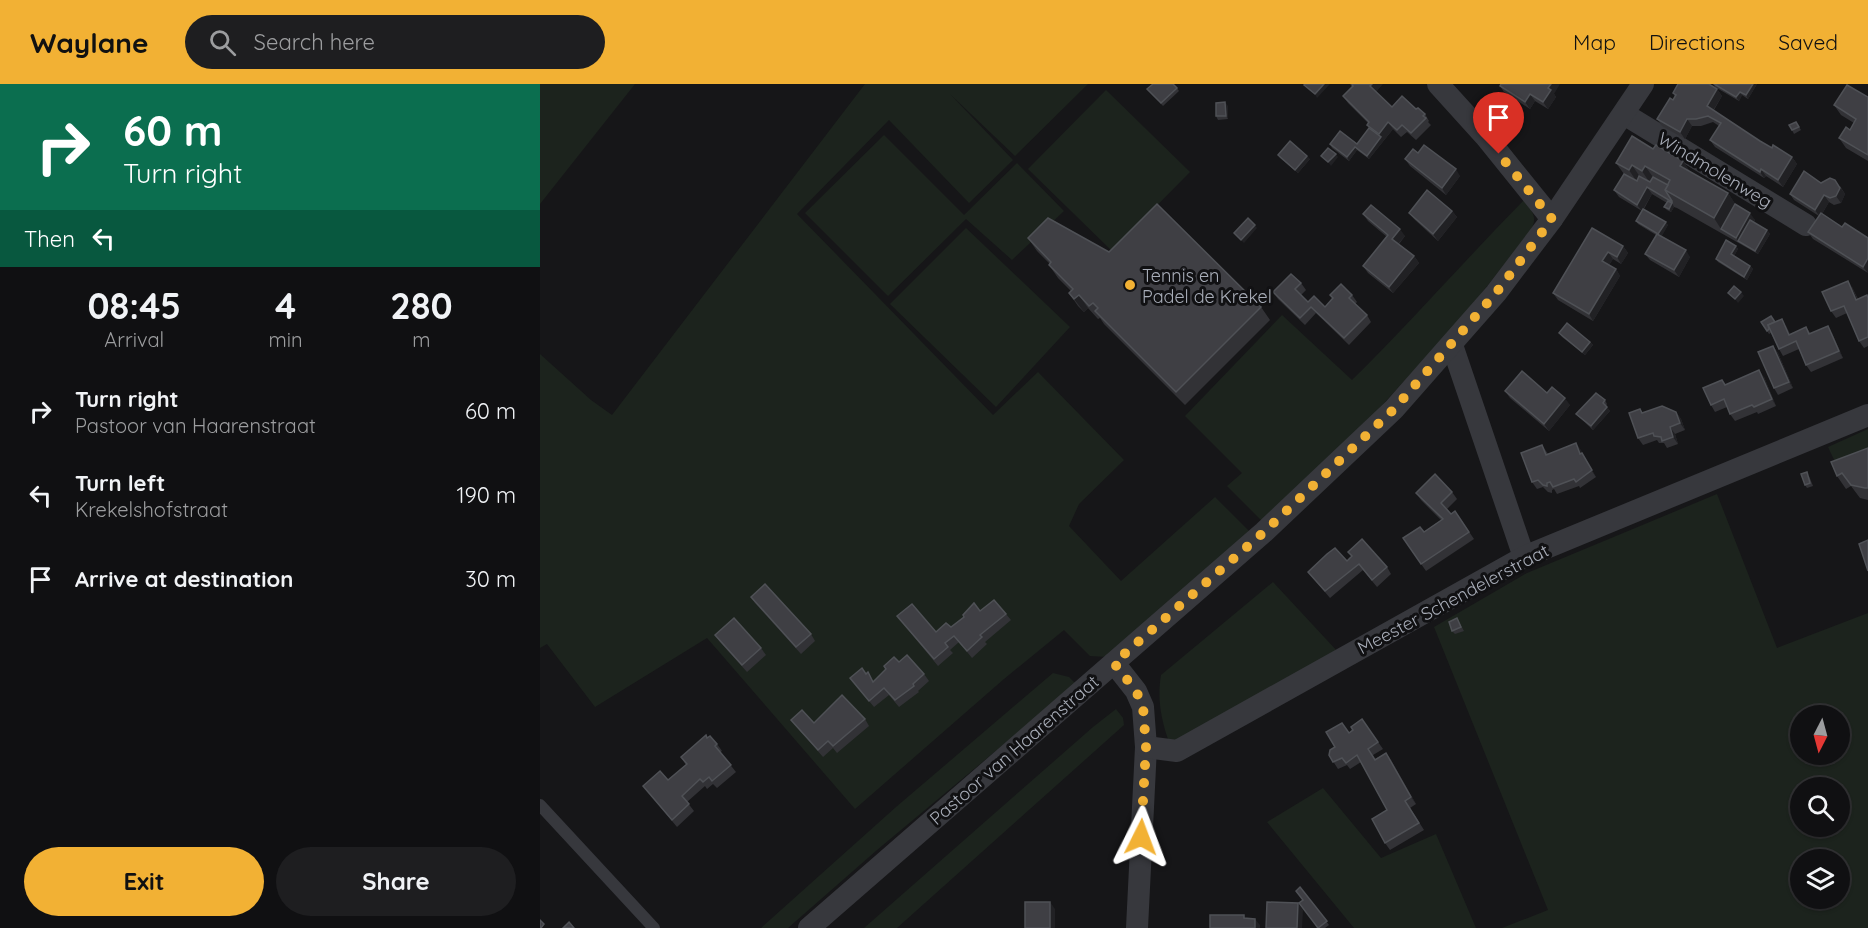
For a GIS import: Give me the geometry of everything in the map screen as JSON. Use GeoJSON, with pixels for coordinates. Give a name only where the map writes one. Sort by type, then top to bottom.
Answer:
{"type":"FeatureCollection","features":[{"type":"Feature","properties":{"kind":"street"},"geometry":{"type":"LineString","coordinates":[[1438,84],[1486,138],[1552,219]]}},
{"type":"Feature","properties":{"kind":"street","name":"Pastoor van Haarenstraat"},"geometry":{"type":"LineString","coordinates":[[809,928],[1282,516],[1394,409],[1496,293],[1552,219],[1643,84]]}},
{"type":"Feature","properties":{"kind":"street","name":"Windmolenweg"},"geometry":{"type":"LineString","coordinates":[[1624,114],[1806,225]]}},
{"type":"Feature","properties":{"kind":"street"},"geometry":{"type":"LineString","coordinates":[[1452,345],[1524,557]]}},
{"type":"Feature","properties":{"kind":"street","name":"Meester Schendelerstraat"},"geometry":{"type":"LineString","coordinates":[[1146,747],[1177,751],[1524,557],[1868,415]]}},
{"type":"Feature","properties":{"kind":"street"},"geometry":{"type":"LineString","coordinates":[[1114,663],[1136,691],[1143,706],[1146,747],[1137,928]]}},
{"type":"Feature","properties":{"kind":"lane"},"geometry":{"type":"LineString","coordinates":[[540,805],[654,928]]}},
{"type":"Feature","properties":{"kind":"shaded area"},"geometry":{"type":"Polygon","coordinates":[[[540,84],[635,84],[540,204],[540,84]]]}},
{"type":"Feature","properties":{"kind":"shaded area"},"geometry":{"type":"Polygon","coordinates":[[[865,84],[1088,84],[1015,156],[950,94],[1013,160],[969,203],[889,120],[797,214],[993,415],[1038,372],[1124,460],[1079,504],[1069,526],[1121,581],[1215,497],[1250,532],[1107,657],[1090,656],[1064,630],[1004,679],[855,809],[707,638],[595,707],[547,644],[540,648],[540,354],[591,400],[612,415],[865,84]]]}},
{"type":"Feature","properties":{"kind":"shaded area"},"geometry":{"type":"Polygon","coordinates":[[[1106,90],[1190,172],[1112,251],[1028,169],[1106,90]]]}},
{"type":"Feature","properties":{"kind":"shaded area"},"geometry":{"type":"Polygon","coordinates":[[[884,135],[964,215],[1017,163],[1064,211],[1012,260],[966,219],[888,296],[805,213],[884,135]]]}},
{"type":"Feature","properties":{"kind":"shaded area"},"geometry":{"type":"Polygon","coordinates":[[[1524,200],[1534,218],[1531,230],[1463,317],[1374,414],[1262,521],[1227,486],[1242,473],[1185,416],[1282,315],[1352,380],[1524,200]]]}},
{"type":"Feature","properties":{"kind":"shaded area"},"geometry":{"type":"Polygon","coordinates":[[[966,228],[1070,327],[996,407],[890,304],[966,228]]]}},
{"type":"Feature","properties":{"kind":"shaded area"},"geometry":{"type":"Polygon","coordinates":[[[1868,429],[1868,457],[1837,466],[1828,447],[1868,429]]]}},
{"type":"Feature","properties":{"kind":"shaded area"},"geometry":{"type":"Polygon","coordinates":[[[1717,494],[1777,648],[1868,613],[1868,928],[1502,928],[1548,910],[1434,627],[1527,573],[1717,494]]]}},
{"type":"Feature","properties":{"kind":"shaded area"},"geometry":{"type":"Polygon","coordinates":[[[1273,582],[1338,652],[1186,741],[1169,742],[1160,709],[1161,675],[1273,582]]]}},
{"type":"Feature","properties":{"kind":"shaded area"},"geometry":{"type":"Polygon","coordinates":[[[1053,673],[1069,677],[1076,684],[877,850],[788,928],[761,928],[896,807],[1053,673]]]}},
{"type":"Feature","properties":{"kind":"shaded area"},"geometry":{"type":"Polygon","coordinates":[[[1116,709],[1123,718],[1124,725],[897,928],[864,928],[1093,727],[1116,709]]]}},
{"type":"Feature","properties":{"kind":"shaded area"},"geometry":{"type":"Polygon","coordinates":[[[1323,788],[1381,858],[1436,834],[1476,928],[1354,928],[1267,822],[1323,788]]]}},
{"type":"Feature","properties":{"kind":"building"},"geometry":{"type":"Polygon","coordinates":[[[1153,84],[1173,84],[1177,88],[1161,103],[1147,89],[1153,84]]]}},
{"type":"Feature","properties":{"kind":"building"},"geometry":{"type":"Polygon","coordinates":[[[1305,84],[1324,84],[1315,94],[1305,84]]]}},
{"type":"Feature","properties":{"kind":"building"},"geometry":{"type":"Polygon","coordinates":[[[1352,84],[1372,84],[1370,86],[1392,107],[1402,96],[1425,114],[1423,116],[1426,118],[1411,133],[1402,125],[1397,130],[1388,122],[1379,134],[1367,125],[1369,122],[1343,96],[1353,86],[1352,84]]]}},
{"type":"Feature","properties":{"kind":"building"},"geometry":{"type":"Polygon","coordinates":[[[1501,84],[1551,84],[1548,88],[1551,90],[1543,102],[1530,94],[1525,102],[1500,86],[1501,84]]]}},
{"type":"Feature","properties":{"kind":"building"},"geometry":{"type":"Polygon","coordinates":[[[1678,84],[1709,84],[1717,89],[1707,106],[1760,141],[1772,148],[1773,145],[1792,157],[1778,180],[1761,169],[1760,172],[1710,140],[1721,123],[1708,116],[1687,119],[1680,132],[1657,119],[1670,98],[1673,100],[1676,95],[1673,93],[1678,84]]]}},
{"type":"Feature","properties":{"kind":"building"},"geometry":{"type":"Polygon","coordinates":[[[1714,84],[1753,84],[1746,95],[1740,92],[1736,97],[1714,84]]]}},
{"type":"Feature","properties":{"kind":"building"},"geometry":{"type":"Polygon","coordinates":[[[1847,85],[1868,97],[1868,155],[1839,138],[1846,127],[1850,130],[1856,119],[1834,105],[1847,85]]]}},
{"type":"Feature","properties":{"kind":"building"},"geometry":{"type":"Polygon","coordinates":[[[1225,102],[1226,116],[1216,116],[1216,103],[1225,102]]]}},
{"type":"Feature","properties":{"kind":"building"},"geometry":{"type":"Polygon","coordinates":[[[1796,122],[1799,127],[1792,130],[1789,125],[1796,122]]]}},
{"type":"Feature","properties":{"kind":"building"},"geometry":{"type":"Polygon","coordinates":[[[1369,128],[1381,137],[1367,156],[1355,147],[1347,157],[1330,144],[1340,131],[1357,144],[1369,128]]]}},
{"type":"Feature","properties":{"kind":"building"},"geometry":{"type":"Polygon","coordinates":[[[1632,136],[1653,149],[1656,145],[1683,161],[1680,166],[1728,193],[1714,218],[1665,190],[1670,180],[1645,166],[1642,171],[1632,165],[1629,170],[1616,163],[1632,136]]]}},
{"type":"Feature","properties":{"kind":"building"},"geometry":{"type":"Polygon","coordinates":[[[1290,141],[1307,156],[1295,170],[1278,155],[1290,141]]]}},
{"type":"Feature","properties":{"kind":"building"},"geometry":{"type":"Polygon","coordinates":[[[1424,145],[1456,169],[1442,188],[1405,159],[1413,149],[1418,153],[1424,145]]]}},
{"type":"Feature","properties":{"kind":"building"},"geometry":{"type":"Polygon","coordinates":[[[1328,148],[1336,154],[1328,162],[1321,156],[1328,148]]]}},
{"type":"Feature","properties":{"kind":"building"},"geometry":{"type":"Polygon","coordinates":[[[1804,171],[1821,183],[1830,178],[1835,180],[1840,188],[1836,196],[1830,198],[1824,195],[1815,210],[1790,194],[1804,171]]]}},
{"type":"Feature","properties":{"kind":"building"},"geometry":{"type":"Polygon","coordinates":[[[1624,174],[1637,181],[1639,176],[1650,182],[1653,177],[1668,185],[1665,190],[1672,202],[1647,187],[1637,205],[1614,190],[1624,174]]]}},
{"type":"Feature","properties":{"kind":"building"},"geometry":{"type":"Polygon","coordinates":[[[1427,190],[1452,211],[1433,234],[1409,213],[1427,190]]]}},
{"type":"Feature","properties":{"kind":"building"},"geometry":{"type":"Polygon","coordinates":[[[1668,201],[1672,203],[1669,209],[1664,207],[1668,201]]]}},
{"type":"Feature","properties":{"kind":"building"},"geometry":{"type":"Polygon","coordinates":[[[1157,204],[1261,307],[1176,392],[1095,311],[1098,308],[1093,303],[1089,306],[1079,295],[1074,299],[1069,293],[1073,289],[1049,265],[1051,262],[1028,238],[1048,218],[1109,252],[1157,204]]]}},
{"type":"Feature","properties":{"kind":"building"},"geometry":{"type":"Polygon","coordinates":[[[1735,204],[1750,213],[1736,238],[1721,229],[1735,204]]]}},
{"type":"Feature","properties":{"kind":"building"},"geometry":{"type":"Polygon","coordinates":[[[1371,205],[1400,229],[1392,239],[1414,256],[1389,287],[1363,266],[1388,235],[1363,214],[1371,205]]]}},
{"type":"Feature","properties":{"kind":"building"},"geometry":{"type":"Polygon","coordinates":[[[1643,209],[1666,222],[1658,234],[1636,221],[1643,209]]]}},
{"type":"Feature","properties":{"kind":"building"},"geometry":{"type":"Polygon","coordinates":[[[1821,213],[1842,227],[1845,223],[1868,238],[1868,258],[1863,267],[1808,232],[1821,213]]]}},
{"type":"Feature","properties":{"kind":"building"},"geometry":{"type":"Polygon","coordinates":[[[1248,218],[1255,225],[1241,240],[1234,233],[1248,218]]]}},
{"type":"Feature","properties":{"kind":"building"},"geometry":{"type":"Polygon","coordinates":[[[1750,220],[1767,230],[1755,251],[1738,241],[1750,220]]]}},
{"type":"Feature","properties":{"kind":"building"},"geometry":{"type":"Polygon","coordinates":[[[1592,228],[1623,246],[1617,257],[1608,252],[1602,261],[1616,269],[1589,314],[1553,293],[1592,228]]]}},
{"type":"Feature","properties":{"kind":"building"},"geometry":{"type":"Polygon","coordinates":[[[1657,234],[1686,250],[1674,270],[1645,254],[1657,234]]]}},
{"type":"Feature","properties":{"kind":"building"},"geometry":{"type":"Polygon","coordinates":[[[1726,240],[1736,246],[1731,254],[1750,266],[1744,277],[1716,259],[1726,240]]]}},
{"type":"Feature","properties":{"kind":"building"},"geometry":{"type":"Polygon","coordinates":[[[1291,274],[1301,283],[1295,289],[1308,302],[1314,296],[1325,307],[1333,298],[1330,295],[1341,284],[1352,295],[1349,298],[1367,315],[1344,338],[1311,307],[1300,318],[1273,292],[1291,274]]]}},
{"type":"Feature","properties":{"kind":"building"},"geometry":{"type":"Polygon","coordinates":[[[1848,281],[1856,300],[1867,295],[1868,298],[1868,337],[1859,341],[1844,306],[1831,311],[1822,292],[1848,281]]]}},
{"type":"Feature","properties":{"kind":"building"},"geometry":{"type":"Polygon","coordinates":[[[1734,286],[1741,292],[1735,299],[1728,293],[1734,286]]]}},
{"type":"Feature","properties":{"kind":"building"},"geometry":{"type":"Polygon","coordinates":[[[1771,316],[1775,322],[1768,325],[1767,331],[1761,322],[1771,316]]]}},
{"type":"Feature","properties":{"kind":"building"},"geometry":{"type":"Polygon","coordinates":[[[1782,319],[1789,335],[1806,327],[1809,334],[1828,326],[1839,351],[1806,365],[1796,341],[1779,349],[1768,325],[1782,319]]]}},
{"type":"Feature","properties":{"kind":"building"},"geometry":{"type":"Polygon","coordinates":[[[1567,323],[1590,342],[1582,352],[1559,333],[1567,323]]]}},
{"type":"Feature","properties":{"kind":"building"},"geometry":{"type":"Polygon","coordinates":[[[1773,346],[1789,382],[1774,388],[1758,352],[1773,346]]]}},
{"type":"Feature","properties":{"kind":"building"},"geometry":{"type":"Polygon","coordinates":[[[1759,370],[1772,399],[1730,414],[1724,399],[1711,405],[1703,388],[1722,380],[1725,385],[1759,370]]]}},
{"type":"Feature","properties":{"kind":"building"},"geometry":{"type":"Polygon","coordinates":[[[1522,371],[1547,393],[1552,387],[1565,398],[1544,424],[1505,391],[1522,371]]]}},
{"type":"Feature","properties":{"kind":"building"},"geometry":{"type":"Polygon","coordinates":[[[1596,393],[1605,400],[1603,403],[1607,407],[1591,426],[1576,414],[1596,393]]]}},
{"type":"Feature","properties":{"kind":"building"},"geometry":{"type":"Polygon","coordinates":[[[1662,406],[1676,412],[1680,423],[1670,427],[1673,437],[1662,441],[1661,437],[1654,436],[1653,433],[1638,438],[1629,413],[1640,409],[1642,413],[1662,406]]]}},
{"type":"Feature","properties":{"kind":"building"},"geometry":{"type":"Polygon","coordinates":[[[1576,443],[1580,454],[1582,453],[1592,470],[1576,482],[1574,479],[1553,487],[1550,482],[1547,486],[1538,480],[1532,482],[1521,453],[1542,445],[1546,455],[1576,443]]]}},
{"type":"Feature","properties":{"kind":"building"},"geometry":{"type":"Polygon","coordinates":[[[1868,448],[1868,488],[1851,485],[1842,473],[1837,476],[1831,462],[1868,448]]]}},
{"type":"Feature","properties":{"kind":"building"},"geometry":{"type":"Polygon","coordinates":[[[1807,472],[1810,483],[1805,485],[1801,474],[1807,472]]]}},
{"type":"Feature","properties":{"kind":"building"},"geometry":{"type":"Polygon","coordinates":[[[1435,474],[1452,492],[1441,503],[1451,514],[1455,511],[1469,532],[1421,564],[1403,538],[1420,527],[1424,532],[1443,519],[1416,493],[1435,474]]]}},
{"type":"Feature","properties":{"kind":"building"},"geometry":{"type":"Polygon","coordinates":[[[1362,539],[1387,567],[1372,580],[1359,564],[1325,591],[1308,572],[1335,548],[1347,561],[1352,556],[1348,552],[1362,539]]]}},
{"type":"Feature","properties":{"kind":"building"},"geometry":{"type":"Polygon","coordinates":[[[1868,540],[1868,571],[1859,544],[1868,540]]]}},
{"type":"Feature","properties":{"kind":"building"},"geometry":{"type":"Polygon","coordinates":[[[765,584],[811,634],[796,647],[751,597],[765,584]]]}},
{"type":"Feature","properties":{"kind":"building"},"geometry":{"type":"Polygon","coordinates":[[[994,600],[1006,614],[980,635],[982,637],[967,651],[954,636],[945,643],[948,647],[934,659],[897,616],[912,604],[936,632],[946,623],[951,627],[964,617],[963,615],[974,603],[980,611],[994,600]]]}},
{"type":"Feature","properties":{"kind":"building"},"geometry":{"type":"Polygon","coordinates":[[[734,618],[761,648],[742,665],[715,635],[734,618]]]}},
{"type":"Feature","properties":{"kind":"building"},"geometry":{"type":"Polygon","coordinates":[[[1457,618],[1461,627],[1452,631],[1449,622],[1457,618]]]}},
{"type":"Feature","properties":{"kind":"building"},"geometry":{"type":"Polygon","coordinates":[[[907,655],[924,674],[913,684],[914,686],[895,700],[884,688],[869,701],[850,678],[862,668],[866,674],[868,672],[873,682],[886,669],[884,666],[894,657],[899,662],[907,655]]]}},
{"type":"Feature","properties":{"kind":"building"},"geometry":{"type":"Polygon","coordinates":[[[842,695],[865,719],[833,746],[828,741],[818,750],[791,720],[802,710],[814,723],[842,695]]]}},
{"type":"Feature","properties":{"kind":"building"},"geometry":{"type":"Polygon","coordinates":[[[1362,719],[1378,742],[1368,749],[1375,760],[1386,753],[1411,797],[1405,801],[1419,823],[1385,843],[1372,819],[1387,810],[1357,755],[1346,763],[1342,758],[1333,762],[1329,755],[1330,750],[1335,747],[1326,732],[1342,723],[1349,733],[1353,730],[1351,727],[1362,719]]]}},
{"type":"Feature","properties":{"kind":"building"},"geometry":{"type":"Polygon","coordinates":[[[706,735],[717,744],[715,746],[731,765],[712,781],[709,777],[703,782],[700,779],[682,796],[689,804],[672,820],[643,786],[660,771],[668,780],[687,764],[681,757],[706,735]]]}},
{"type":"Feature","properties":{"kind":"building"},"geometry":{"type":"Polygon","coordinates":[[[1300,887],[1327,921],[1318,928],[1299,903],[1303,900],[1296,891],[1300,887]]]}},
{"type":"Feature","properties":{"kind":"building"},"geometry":{"type":"Polygon","coordinates":[[[1025,902],[1050,902],[1050,928],[1025,928],[1025,902]]]}},
{"type":"Feature","properties":{"kind":"building"},"geometry":{"type":"Polygon","coordinates":[[[1267,902],[1298,903],[1297,928],[1266,928],[1267,902]]]}},
{"type":"Feature","properties":{"kind":"building"},"geometry":{"type":"Polygon","coordinates":[[[1210,915],[1244,915],[1244,918],[1255,919],[1255,928],[1210,928],[1210,915]]]}},
{"type":"Feature","properties":{"kind":"building"},"geometry":{"type":"Polygon","coordinates":[[[569,922],[574,928],[563,928],[569,922]]]}},
{"type":"Feature","properties":{"kind":"place","name":"Tennis en Padel de Krekel"},"geometry":{"type":"Point","coordinates":[1130,285]}},
{"type":"Feature","properties":{"kind":"route"},"geometry":{"type":"LineString","coordinates":[[1141,837],[1146,747],[1143,706],[1136,691],[1114,663],[1264,532],[1394,409],[1496,293],[1552,219],[1499,154]]}}]}
